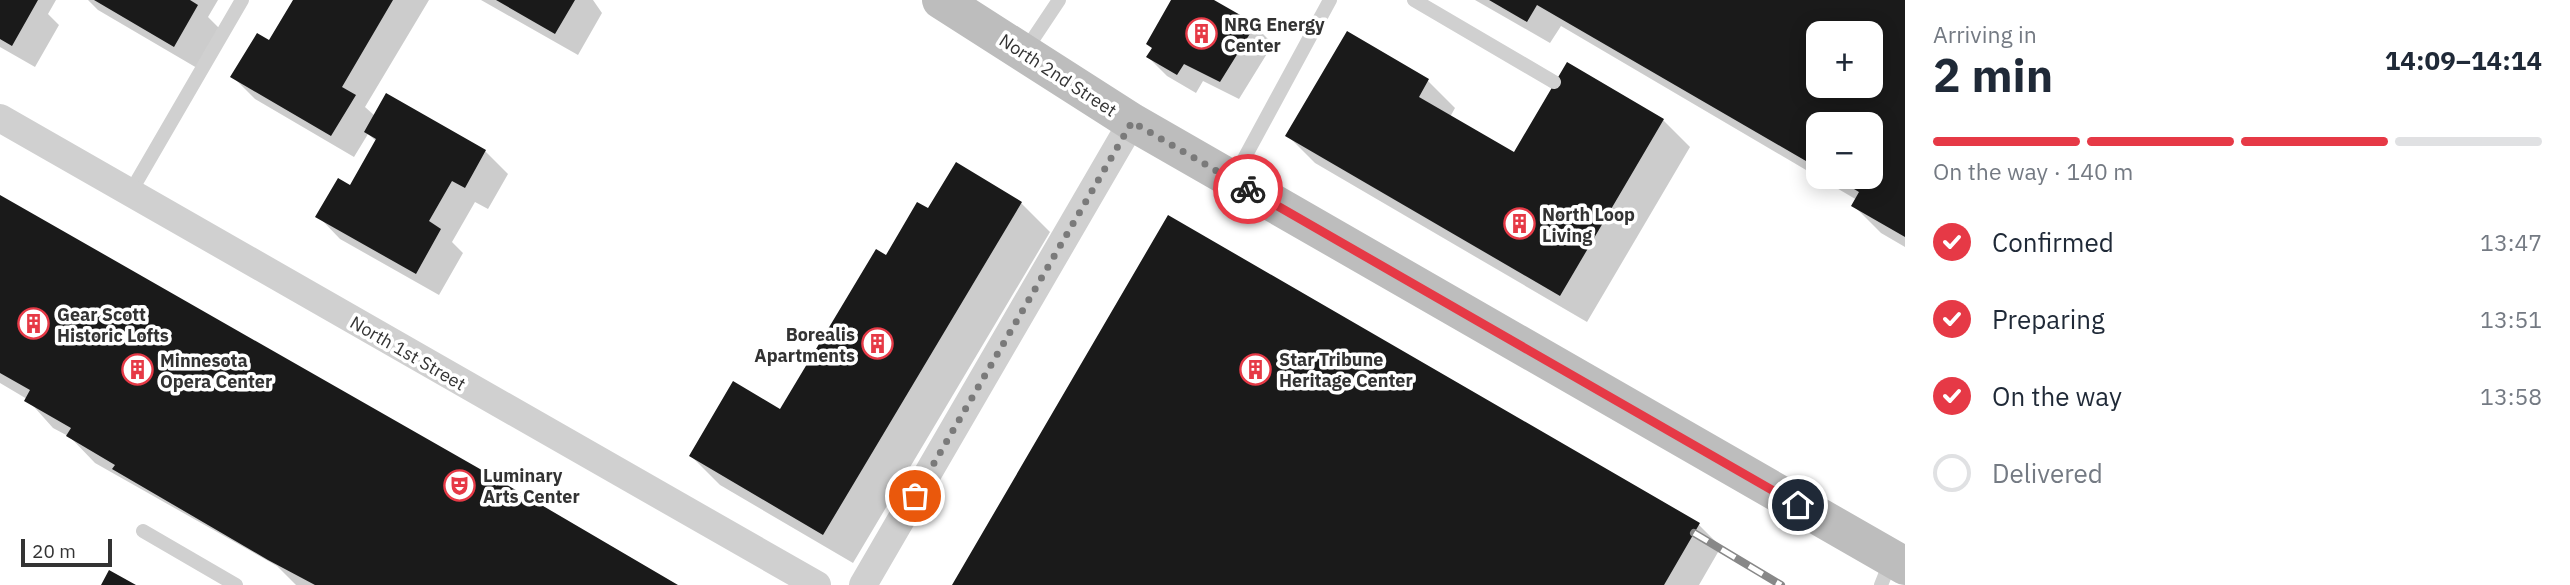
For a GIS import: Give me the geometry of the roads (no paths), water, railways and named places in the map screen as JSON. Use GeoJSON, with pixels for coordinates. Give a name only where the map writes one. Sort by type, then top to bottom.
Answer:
{"type":"FeatureCollection","features":[{"type":"Feature","properties":{"kind":"street","name":"North 2nd Street"},"geometry":{"type":"LineString","coordinates":[[941,0],[1132,122],[1893,570]]}},
{"type":"Feature","properties":{"kind":"street","name":"North 1st Street"},"geometry":{"type":"LineString","coordinates":[[0,118],[817,585]]}},
{"type":"Feature","properties":{"kind":"street"},"geometry":{"type":"LineString","coordinates":[[863,585],[1132,122]]}},
{"type":"Feature","properties":{"kind":"lane"},"geometry":{"type":"LineString","coordinates":[[130,193],[242,0]]}},
{"type":"Feature","properties":{"kind":"lane"},"geometry":{"type":"LineString","coordinates":[[1024,53],[1059,0]]}},
{"type":"Feature","properties":{"kind":"lane"},"geometry":{"type":"LineString","coordinates":[[1232,180],[1330,0]]}},
{"type":"Feature","properties":{"kind":"lane"},"geometry":{"type":"LineString","coordinates":[[1414,0],[1554,82]]}},
{"type":"Feature","properties":{"kind":"lane"},"geometry":{"type":"LineString","coordinates":[[143,531],[236,585]]}},
{"type":"Feature","properties":{"kind":"railway"},"geometry":{"type":"LineString","coordinates":[[1694,533],[1781,585]]}},
{"type":"Feature","properties":{"kind":"place","name":"NRG Energy Center"},"geometry":{"type":"Point","coordinates":[1201,34]}},
{"type":"Feature","properties":{"kind":"place","name":"North Loop Living"},"geometry":{"type":"Point","coordinates":[1519,224]}},
{"type":"Feature","properties":{"kind":"place","name":"Gear Scott Historic Lofts"},"geometry":{"type":"Point","coordinates":[34,324]}},
{"type":"Feature","properties":{"kind":"place","name":"Borealis Apartments"},"geometry":{"type":"Point","coordinates":[878,344]}},
{"type":"Feature","properties":{"kind":"place","name":"Star Tribune Heritage Center"},"geometry":{"type":"Point","coordinates":[1256,369]}},
{"type":"Feature","properties":{"kind":"place","name":"Minnesota Opera Center"},"geometry":{"type":"Point","coordinates":[137,370]}},
{"type":"Feature","properties":{"kind":"place","name":"Luminary Arts Center"},"geometry":{"type":"Point","coordinates":[460,485]}}]}
